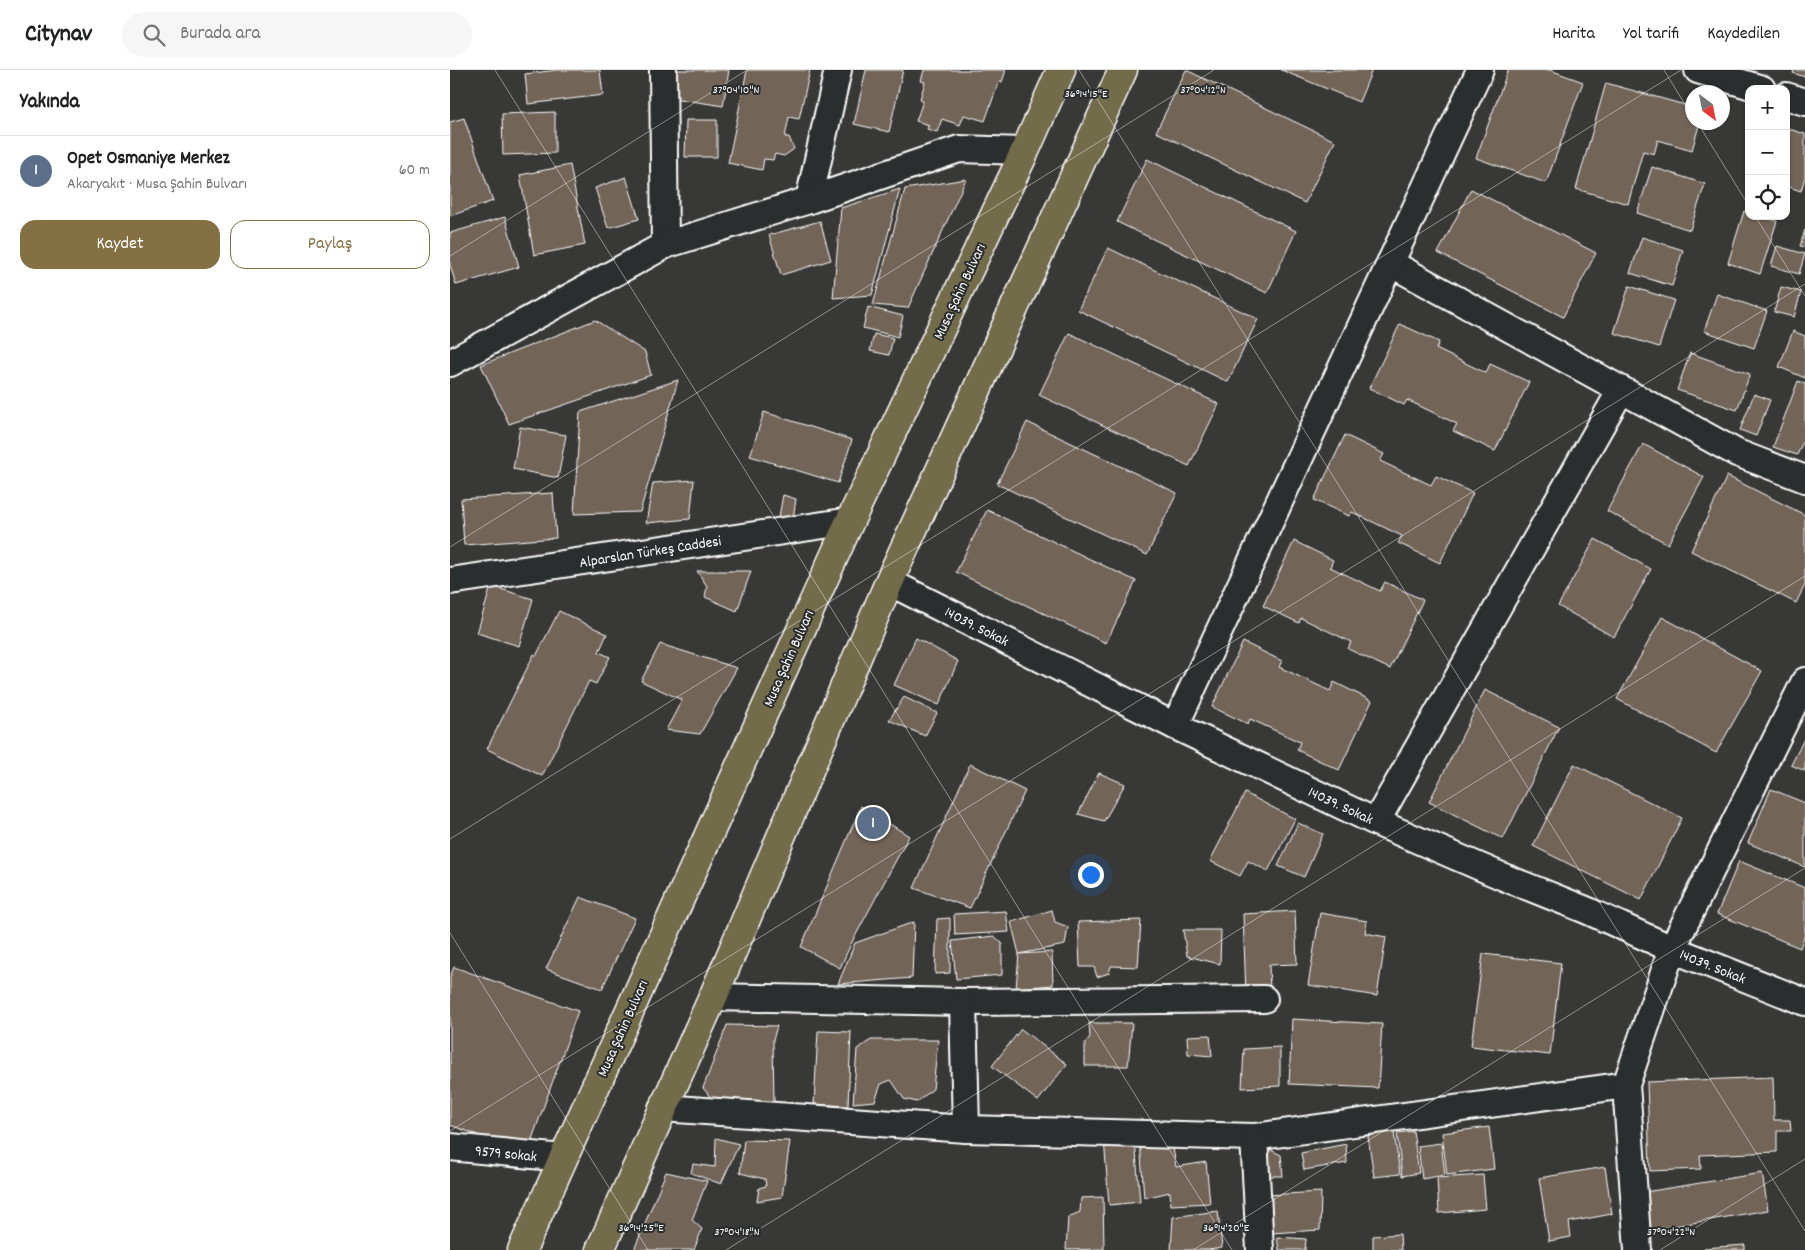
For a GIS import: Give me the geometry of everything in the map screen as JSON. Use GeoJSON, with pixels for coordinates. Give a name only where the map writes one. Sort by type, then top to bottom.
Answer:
{"type":"FeatureCollection","features":[{"type":"Feature","properties":{"kind":"main road","name":"Musa Şahin Bulvarı"},"geometry":{"type":"LineString","coordinates":[[522,1250],[850,520],[1025,151],[1061,70]]}},
{"type":"Feature","properties":{"kind":"main road"},"geometry":{"type":"LineString","coordinates":[[600,1250],[713,997],[889,582],[1123,70]]}},
{"type":"Feature","properties":{"kind":"street"},"geometry":{"type":"LineString","coordinates":[[663,70],[665,245]]}},
{"type":"Feature","properties":{"kind":"street"},"geometry":{"type":"LineString","coordinates":[[809,200],[838,70]]}},
{"type":"Feature","properties":{"kind":"street"},"geometry":{"type":"LineString","coordinates":[[1175,726],[1480,70]]}},
{"type":"Feature","properties":{"kind":"street"},"geometry":{"type":"LineString","coordinates":[[1698,70],[1762,82]]}},
{"type":"Feature","properties":{"kind":"street"},"geometry":{"type":"LineString","coordinates":[[1790,97],[1805,102]]}},
{"type":"Feature","properties":{"kind":"street"},"geometry":{"type":"LineString","coordinates":[[450,363],[665,245],[809,200],[959,149],[1025,151]]}},
{"type":"Feature","properties":{"kind":"street"},"geometry":{"type":"LineString","coordinates":[[1390,263],[1737,453],[1805,479]]}},
{"type":"Feature","properties":{"kind":"street"},"geometry":{"type":"LineString","coordinates":[[1376,822],[1621,390]]}},
{"type":"Feature","properties":{"kind":"street","name":"Alparslan Türkeş Caddesi"},"geometry":{"type":"LineString","coordinates":[[450,581],[850,520]]}},
{"type":"Feature","properties":{"kind":"street","name":"14039. Sokak"},"geometry":{"type":"LineString","coordinates":[[889,582],[1175,726],[1376,822],[1586,910],[1672,949],[1805,1002]]}},
{"type":"Feature","properties":{"kind":"street"},"geometry":{"type":"LineString","coordinates":[[1638,1250],[1626,1085],[1672,949],[1805,681]]}},
{"type":"Feature","properties":{"kind":"street"},"geometry":{"type":"LineString","coordinates":[[713,997],[963,1002],[1264,999]]}},
{"type":"Feature","properties":{"kind":"street"},"geometry":{"type":"LineString","coordinates":[[963,1002],[966,1129]]}},
{"type":"Feature","properties":{"kind":"street"},"geometry":{"type":"LineString","coordinates":[[662,1108],[966,1129],[1254,1137],[1626,1085]]}},
{"type":"Feature","properties":{"kind":"street"},"geometry":{"type":"LineString","coordinates":[[1254,1137],[1260,1250]]}},
{"type":"Feature","properties":{"kind":"street","name":"9579 sokak"},"geometry":{"type":"LineString","coordinates":[[450,1147],[563,1158]]}},
{"type":"Feature","properties":{"kind":"building"},"geometry":{"type":"Polygon","coordinates":[[[557,70],[600,70],[603,95],[528,104],[525,74],[557,70]]]}},
{"type":"Feature","properties":{"kind":"building"},"geometry":{"type":"Polygon","coordinates":[[[678,70],[729,70],[723,106],[673,98],[678,70]]]}},
{"type":"Feature","properties":{"kind":"building"},"geometry":{"type":"Polygon","coordinates":[[[747,70],[810,70],[799,119],[789,117],[785,137],[789,137],[794,149],[784,156],[775,154],[773,160],[764,159],[762,170],[728,163],[747,70]]]}},
{"type":"Feature","properties":{"kind":"building"},"geometry":{"type":"Polygon","coordinates":[[[866,70],[903,70],[889,132],[854,124],[866,70]]]}},
{"type":"Feature","properties":{"kind":"building"},"geometry":{"type":"Polygon","coordinates":[[[924,70],[1006,70],[1002,82],[999,81],[985,121],[964,115],[960,125],[942,119],[937,132],[927,129],[929,125],[916,121],[923,101],[920,99],[925,82],[921,81],[924,70]]]}},
{"type":"Feature","properties":{"kind":"building"},"geometry":{"type":"Polygon","coordinates":[[[1186,70],[1335,141],[1305,203],[1156,132],[1186,70]]]}},
{"type":"Feature","properties":{"kind":"building"},"geometry":{"type":"Polygon","coordinates":[[[1281,70],[1372,70],[1359,102],[1281,70]]]}},
{"type":"Feature","properties":{"kind":"building"},"geometry":{"type":"Polygon","coordinates":[[[1508,70],[1550,70],[1583,82],[1546,183],[1476,158],[1508,70]]]}},
{"type":"Feature","properties":{"kind":"building"},"geometry":{"type":"Polygon","coordinates":[[[1794,70],[1805,70],[1805,77],[1793,73],[1794,70]]]}},
{"type":"Feature","properties":{"kind":"building"},"geometry":{"type":"Polygon","coordinates":[[[1606,83],[1685,105],[1685,130],[1698,130],[1692,150],[1658,140],[1654,154],[1643,151],[1628,204],[1576,189],[1606,83]]]}},
{"type":"Feature","properties":{"kind":"building"},"geometry":{"type":"Polygon","coordinates":[[[555,112],[555,153],[503,155],[502,114],[555,112]]]}},
{"type":"Feature","properties":{"kind":"building"},"geometry":{"type":"Polygon","coordinates":[[[464,118],[493,201],[450,216],[450,122],[464,118]]]}},
{"type":"Feature","properties":{"kind":"building"},"geometry":{"type":"Polygon","coordinates":[[[686,120],[717,120],[717,157],[685,157],[686,120]]]}},
{"type":"Feature","properties":{"kind":"building"},"geometry":{"type":"Polygon","coordinates":[[[1790,129],[1805,134],[1805,177],[1801,191],[1790,187],[1790,129]]]}},
{"type":"Feature","properties":{"kind":"building"},"geometry":{"type":"Polygon","coordinates":[[[1147,159],[1296,231],[1267,293],[1117,222],[1147,159]]]}},
{"type":"Feature","properties":{"kind":"building"},"geometry":{"type":"Polygon","coordinates":[[[570,165],[585,245],[534,255],[520,175],[570,165]]]}},
{"type":"Feature","properties":{"kind":"building"},"geometry":{"type":"Polygon","coordinates":[[[1652,167],[1705,184],[1690,230],[1637,213],[1652,167]]]}},
{"type":"Feature","properties":{"kind":"building"},"geometry":{"type":"Polygon","coordinates":[[[626,177],[639,219],[608,228],[595,188],[626,177]]]}},
{"type":"Feature","properties":{"kind":"building"},"geometry":{"type":"Polygon","coordinates":[[[966,179],[908,308],[873,305],[905,189],[966,179]]]}},
{"type":"Feature","properties":{"kind":"building"},"geometry":{"type":"Polygon","coordinates":[[[900,189],[872,295],[833,298],[841,208],[900,189]]]}},
{"type":"Feature","properties":{"kind":"building"},"geometry":{"type":"Polygon","coordinates":[[[1471,189],[1596,253],[1563,317],[1438,253],[1471,189]]]}},
{"type":"Feature","properties":{"kind":"building"},"geometry":{"type":"Polygon","coordinates":[[[1744,211],[1745,220],[1777,221],[1760,274],[1728,263],[1744,211]]]}},
{"type":"Feature","properties":{"kind":"building"},"geometry":{"type":"Polygon","coordinates":[[[505,217],[519,267],[456,285],[450,265],[450,233],[505,217]]]}},
{"type":"Feature","properties":{"kind":"building"},"geometry":{"type":"Polygon","coordinates":[[[820,221],[831,260],[781,275],[769,235],[820,221]]]}},
{"type":"Feature","properties":{"kind":"building"},"geometry":{"type":"Polygon","coordinates":[[[1805,230],[1805,247],[1800,246],[1805,230]]]}},
{"type":"Feature","properties":{"kind":"building"},"geometry":{"type":"Polygon","coordinates":[[[1642,237],[1683,250],[1672,286],[1630,273],[1642,237]]]}},
{"type":"Feature","properties":{"kind":"building"},"geometry":{"type":"Polygon","coordinates":[[[1777,246],[1805,254],[1799,274],[1771,266],[1777,246]]]}},
{"type":"Feature","properties":{"kind":"building"},"geometry":{"type":"Polygon","coordinates":[[[1108,248],[1258,319],[1228,382],[1078,310],[1108,248]]]}},
{"type":"Feature","properties":{"kind":"building"},"geometry":{"type":"Polygon","coordinates":[[[1629,286],[1674,300],[1659,347],[1614,333],[1629,286]]]}},
{"type":"Feature","properties":{"kind":"building"},"geometry":{"type":"Polygon","coordinates":[[[1781,287],[1801,292],[1794,317],[1774,312],[1781,287]]]}},
{"type":"Feature","properties":{"kind":"building"},"geometry":{"type":"Polygon","coordinates":[[[1717,294],[1767,311],[1754,348],[1704,331],[1717,294]]]}},
{"type":"Feature","properties":{"kind":"building"},"geometry":{"type":"Polygon","coordinates":[[[868,307],[903,316],[898,337],[863,328],[868,307]]]}},
{"type":"Feature","properties":{"kind":"building"},"geometry":{"type":"Polygon","coordinates":[[[595,320],[645,352],[651,375],[509,424],[481,365],[595,320]]]}},
{"type":"Feature","properties":{"kind":"building"},"geometry":{"type":"Polygon","coordinates":[[[1400,324],[1439,342],[1436,349],[1486,373],[1490,364],[1529,382],[1495,451],[1453,431],[1457,424],[1407,400],[1404,405],[1369,388],[1400,324]]]}},
{"type":"Feature","properties":{"kind":"building"},"geometry":{"type":"Polygon","coordinates":[[[1793,331],[1805,336],[1805,378],[1779,367],[1793,331]]]}},
{"type":"Feature","properties":{"kind":"building"},"geometry":{"type":"Polygon","coordinates":[[[1069,333],[1219,404],[1189,466],[1039,395],[1069,333]]]}},
{"type":"Feature","properties":{"kind":"building"},"geometry":{"type":"Polygon","coordinates":[[[874,334],[893,338],[889,355],[870,351],[874,334]]]}},
{"type":"Feature","properties":{"kind":"building"},"geometry":{"type":"Polygon","coordinates":[[[1690,353],[1750,374],[1737,410],[1677,390],[1690,353]]]}},
{"type":"Feature","properties":{"kind":"building"},"geometry":{"type":"Polygon","coordinates":[[[678,380],[640,512],[574,514],[580,412],[678,380]]]}},
{"type":"Feature","properties":{"kind":"building"},"geometry":{"type":"Polygon","coordinates":[[[1798,381],[1805,384],[1805,437],[1797,455],[1773,447],[1798,381]]]}},
{"type":"Feature","properties":{"kind":"building"},"geometry":{"type":"Polygon","coordinates":[[[1754,394],[1770,400],[1756,436],[1740,430],[1754,394]]]}},
{"type":"Feature","properties":{"kind":"building"},"geometry":{"type":"Polygon","coordinates":[[[764,412],[852,440],[838,483],[750,456],[764,412]]]}},
{"type":"Feature","properties":{"kind":"building"},"geometry":{"type":"Polygon","coordinates":[[[1027,422],[1177,493],[1147,555],[997,484],[1027,422]]]}},
{"type":"Feature","properties":{"kind":"building"},"geometry":{"type":"Polygon","coordinates":[[[520,427],[566,435],[558,478],[513,469],[520,427]]]}},
{"type":"Feature","properties":{"kind":"building"},"geometry":{"type":"Polygon","coordinates":[[[1345,435],[1384,454],[1380,461],[1431,485],[1436,476],[1473,493],[1440,563],[1398,543],[1402,536],[1352,512],[1349,516],[1314,500],[1345,435]]]}},
{"type":"Feature","properties":{"kind":"building"},"geometry":{"type":"Polygon","coordinates":[[[1643,444],[1704,477],[1668,544],[1607,511],[1643,444]]]}},
{"type":"Feature","properties":{"kind":"building"},"geometry":{"type":"Polygon","coordinates":[[[1727,476],[1805,515],[1805,585],[1796,603],[1691,551],[1727,476]]]}},
{"type":"Feature","properties":{"kind":"building"},"geometry":{"type":"Polygon","coordinates":[[[694,480],[690,519],[646,523],[653,483],[694,480]]]}},
{"type":"Feature","properties":{"kind":"building"},"geometry":{"type":"Polygon","coordinates":[[[553,493],[556,538],[464,545],[461,499],[553,493]]]}},
{"type":"Feature","properties":{"kind":"building"},"geometry":{"type":"Polygon","coordinates":[[[783,495],[796,499],[792,525],[778,522],[783,495]]]}},
{"type":"Feature","properties":{"kind":"building"},"geometry":{"type":"Polygon","coordinates":[[[987,510],[1136,581],[1106,643],[956,572],[987,510]]]}},
{"type":"Feature","properties":{"kind":"building"},"geometry":{"type":"Polygon","coordinates":[[[1595,539],[1651,569],[1614,637],[1558,606],[1595,539]]]}},
{"type":"Feature","properties":{"kind":"building"},"geometry":{"type":"Polygon","coordinates":[[[1294,541],[1333,560],[1330,567],[1380,591],[1385,582],[1423,600],[1390,669],[1348,649],[1351,642],[1301,618],[1299,623],[1263,606],[1294,541]]]}},
{"type":"Feature","properties":{"kind":"building"},"geometry":{"type":"Polygon","coordinates":[[[697,571],[751,571],[737,611],[705,597],[707,586],[697,571]]]}},
{"type":"Feature","properties":{"kind":"building"},"geometry":{"type":"Polygon","coordinates":[[[491,586],[533,599],[519,646],[477,633],[491,586]]]}},
{"type":"Feature","properties":{"kind":"building"},"geometry":{"type":"Polygon","coordinates":[[[559,611],[607,634],[599,652],[610,657],[596,684],[589,681],[542,776],[487,749],[534,654],[536,656],[559,611]]]}},
{"type":"Feature","properties":{"kind":"building"},"geometry":{"type":"Polygon","coordinates":[[[1662,617],[1762,671],[1716,753],[1617,699],[1662,617]]]}},
{"type":"Feature","properties":{"kind":"building"},"geometry":{"type":"Polygon","coordinates":[[[916,638],[958,661],[939,705],[894,685],[916,638]]]}},
{"type":"Feature","properties":{"kind":"building"},"geometry":{"type":"Polygon","coordinates":[[[1243,642],[1282,661],[1279,667],[1330,691],[1334,682],[1372,701],[1339,770],[1297,750],[1300,742],[1250,719],[1248,724],[1212,707],[1243,642]]]}},
{"type":"Feature","properties":{"kind":"building"},"geometry":{"type":"Polygon","coordinates":[[[660,644],[737,668],[700,734],[666,730],[682,700],[641,681],[660,644]]]}},
{"type":"Feature","properties":{"kind":"building"},"geometry":{"type":"Polygon","coordinates":[[[1485,690],[1559,727],[1503,839],[1429,802],[1485,690]]]}},
{"type":"Feature","properties":{"kind":"building"},"geometry":{"type":"Polygon","coordinates":[[[904,697],[937,713],[925,736],[889,720],[904,697]]]}},
{"type":"Feature","properties":{"kind":"building"},"geometry":{"type":"Polygon","coordinates":[[[1805,737],[1805,771],[1791,765],[1805,737]]]}},
{"type":"Feature","properties":{"kind":"building"},"geometry":{"type":"Polygon","coordinates":[[[970,764],[1025,791],[970,908],[914,888],[970,764]]]}},
{"type":"Feature","properties":{"kind":"building"},"geometry":{"type":"Polygon","coordinates":[[[1574,764],[1682,818],[1641,900],[1533,846],[1574,764]]]}},
{"type":"Feature","properties":{"kind":"building"},"geometry":{"type":"Polygon","coordinates":[[[1099,773],[1125,784],[1104,821],[1078,814],[1099,773]]]}},
{"type":"Feature","properties":{"kind":"building"},"geometry":{"type":"Polygon","coordinates":[[[1771,789],[1805,803],[1805,867],[1748,843],[1771,789]]]}},
{"type":"Feature","properties":{"kind":"building"},"geometry":{"type":"Polygon","coordinates":[[[1245,793],[1295,819],[1268,871],[1248,861],[1240,876],[1210,861],[1245,793]]]}},
{"type":"Feature","properties":{"kind":"building"},"geometry":{"type":"Polygon","coordinates":[[[861,806],[909,836],[840,968],[801,947],[861,806]]]}},
{"type":"Feature","properties":{"kind":"building"},"geometry":{"type":"Polygon","coordinates":[[[1298,823],[1323,834],[1304,877],[1278,866],[1298,823]]]}},
{"type":"Feature","properties":{"kind":"building"},"geometry":{"type":"Polygon","coordinates":[[[1739,861],[1805,888],[1805,934],[1800,948],[1717,914],[1739,861]]]}},
{"type":"Feature","properties":{"kind":"building"},"geometry":{"type":"Polygon","coordinates":[[[580,897],[635,918],[602,989],[546,969],[580,897]]]}},
{"type":"Feature","properties":{"kind":"building"},"geometry":{"type":"Polygon","coordinates":[[[1052,910],[1055,922],[1068,927],[1065,945],[1019,954],[1011,922],[1052,910]]]}},
{"type":"Feature","properties":{"kind":"building"},"geometry":{"type":"Polygon","coordinates":[[[1006,911],[1009,932],[955,935],[954,914],[1006,911]]]}},
{"type":"Feature","properties":{"kind":"building"},"geometry":{"type":"Polygon","coordinates":[[[1295,911],[1297,964],[1269,965],[1270,992],[1246,994],[1243,914],[1295,911]]]}},
{"type":"Feature","properties":{"kind":"building"},"geometry":{"type":"Polygon","coordinates":[[[1320,913],[1367,921],[1365,933],[1386,937],[1377,996],[1308,985],[1320,913]]]}},
{"type":"Feature","properties":{"kind":"building"},"geometry":{"type":"Polygon","coordinates":[[[950,918],[950,973],[935,974],[937,919],[950,918]]]}},
{"type":"Feature","properties":{"kind":"building"},"geometry":{"type":"Polygon","coordinates":[[[1141,920],[1138,967],[1111,966],[1109,973],[1097,977],[1094,967],[1080,967],[1078,922],[1141,920]]]}},
{"type":"Feature","properties":{"kind":"building"},"geometry":{"type":"Polygon","coordinates":[[[914,922],[912,978],[838,984],[855,943],[914,922]]]}},
{"type":"Feature","properties":{"kind":"building"},"geometry":{"type":"Polygon","coordinates":[[[1183,930],[1221,930],[1220,964],[1187,956],[1183,930]]]}},
{"type":"Feature","properties":{"kind":"building"},"geometry":{"type":"Polygon","coordinates":[[[994,936],[1002,943],[1002,975],[956,979],[952,941],[994,936]]]}},
{"type":"Feature","properties":{"kind":"building"},"geometry":{"type":"Polygon","coordinates":[[[1052,952],[1053,985],[1016,988],[1019,954],[1052,952]]]}},
{"type":"Feature","properties":{"kind":"building"},"geometry":{"type":"Polygon","coordinates":[[[1483,954],[1561,963],[1550,1055],[1471,1046],[1483,954]]]}},
{"type":"Feature","properties":{"kind":"building"},"geometry":{"type":"Polygon","coordinates":[[[454,967],[578,1011],[527,1153],[450,1125],[450,977],[454,967]]]}},
{"type":"Feature","properties":{"kind":"building"},"geometry":{"type":"Polygon","coordinates":[[[1292,1019],[1382,1024],[1378,1088],[1289,1084],[1292,1019]]]}},
{"type":"Feature","properties":{"kind":"building"},"geometry":{"type":"Polygon","coordinates":[[[1089,1023],[1132,1023],[1128,1066],[1085,1066],[1085,1043],[1090,1037],[1089,1023]]]}},
{"type":"Feature","properties":{"kind":"building"},"geometry":{"type":"Polygon","coordinates":[[[727,1025],[777,1026],[773,1040],[774,1104],[712,1099],[703,1088],[727,1025]]]}},
{"type":"Feature","properties":{"kind":"building"},"geometry":{"type":"Polygon","coordinates":[[[1021,1029],[1067,1064],[1038,1101],[992,1066],[1021,1029]]]}},
{"type":"Feature","properties":{"kind":"building"},"geometry":{"type":"Polygon","coordinates":[[[818,1031],[851,1032],[848,1106],[814,1104],[818,1031]]]}},
{"type":"Feature","properties":{"kind":"building"},"geometry":{"type":"Polygon","coordinates":[[[1210,1035],[1212,1056],[1188,1054],[1187,1036],[1210,1035]]]}},
{"type":"Feature","properties":{"kind":"building"},"geometry":{"type":"Polygon","coordinates":[[[871,1040],[938,1040],[933,1089],[917,1102],[904,1099],[891,1080],[881,1084],[875,1101],[853,1103],[857,1049],[871,1040]]]}},
{"type":"Feature","properties":{"kind":"building"},"geometry":{"type":"Polygon","coordinates":[[[1280,1047],[1280,1086],[1242,1088],[1244,1049],[1280,1047]]]}},
{"type":"Feature","properties":{"kind":"building"},"geometry":{"type":"Polygon","coordinates":[[[1773,1077],[1774,1120],[1790,1120],[1791,1131],[1777,1131],[1777,1152],[1700,1155],[1701,1169],[1650,1171],[1647,1082],[1773,1077]]]}},
{"type":"Feature","properties":{"kind":"building"},"geometry":{"type":"Polygon","coordinates":[[[1393,1126],[1400,1174],[1374,1177],[1367,1130],[1393,1126]]]}},
{"type":"Feature","properties":{"kind":"building"},"geometry":{"type":"Polygon","coordinates":[[[1489,1127],[1494,1169],[1447,1175],[1442,1133],[1489,1127]]]}},
{"type":"Feature","properties":{"kind":"building"},"geometry":{"type":"Polygon","coordinates":[[[1413,1131],[1419,1173],[1402,1176],[1397,1133],[1413,1131]]]}},
{"type":"Feature","properties":{"kind":"building"},"geometry":{"type":"Polygon","coordinates":[[[716,1138],[739,1144],[721,1184],[691,1173],[693,1164],[715,1167],[716,1138]]]}},
{"type":"Feature","properties":{"kind":"building"},"geometry":{"type":"Polygon","coordinates":[[[1104,1138],[1135,1140],[1140,1202],[1109,1205],[1104,1138]]]}},
{"type":"Feature","properties":{"kind":"building"},"geometry":{"type":"Polygon","coordinates":[[[744,1140],[790,1141],[782,1197],[757,1201],[759,1188],[766,1186],[765,1179],[740,1173],[744,1140]]]}},
{"type":"Feature","properties":{"kind":"building"},"geometry":{"type":"Polygon","coordinates":[[[1140,1141],[1172,1141],[1176,1167],[1206,1162],[1210,1203],[1171,1205],[1170,1192],[1144,1198],[1140,1141]]]}},
{"type":"Feature","properties":{"kind":"building"},"geometry":{"type":"Polygon","coordinates":[[[1441,1143],[1445,1175],[1422,1179],[1418,1146],[1441,1143]]]}},
{"type":"Feature","properties":{"kind":"building"},"geometry":{"type":"Polygon","coordinates":[[[1259,1144],[1281,1155],[1283,1176],[1249,1176],[1259,1144]]]}},
{"type":"Feature","properties":{"kind":"building"},"geometry":{"type":"Polygon","coordinates":[[[1346,1144],[1347,1163],[1304,1170],[1301,1153],[1346,1144]]]}},
{"type":"Feature","properties":{"kind":"building"},"geometry":{"type":"Polygon","coordinates":[[[1605,1167],[1612,1214],[1569,1222],[1571,1237],[1549,1241],[1539,1178],[1605,1167]]]}},
{"type":"Feature","properties":{"kind":"building"},"geometry":{"type":"Polygon","coordinates":[[[666,1172],[707,1181],[692,1220],[702,1229],[694,1250],[634,1250],[666,1172]]]}},
{"type":"Feature","properties":{"kind":"building"},"geometry":{"type":"Polygon","coordinates":[[[1762,1173],[1768,1210],[1651,1230],[1645,1192],[1762,1173]]]}},
{"type":"Feature","properties":{"kind":"building"},"geometry":{"type":"Polygon","coordinates":[[[1483,1175],[1486,1209],[1439,1213],[1437,1178],[1483,1175]]]}},
{"type":"Feature","properties":{"kind":"building"},"geometry":{"type":"Polygon","coordinates":[[[1321,1192],[1320,1230],[1271,1233],[1267,1195],[1321,1192]]]}},
{"type":"Feature","properties":{"kind":"building"},"geometry":{"type":"Polygon","coordinates":[[[1103,1197],[1104,1249],[1066,1250],[1068,1217],[1080,1212],[1081,1198],[1103,1197]]]}},
{"type":"Feature","properties":{"kind":"building"},"geometry":{"type":"Polygon","coordinates":[[[1218,1211],[1222,1248],[1171,1250],[1173,1217],[1218,1211]]]}},
{"type":"Feature","properties":{"kind":"building"},"geometry":{"type":"Polygon","coordinates":[[[1400,1234],[1401,1250],[1373,1250],[1373,1236],[1400,1234]]]}},
{"type":"Feature","properties":{"kind":"building"},"geometry":{"type":"Polygon","coordinates":[[[1277,1237],[1306,1239],[1305,1250],[1279,1250],[1277,1237]]]}},
{"type":"Feature","properties":{"kind":"building"},"geometry":{"type":"Polygon","coordinates":[[[1745,1245],[1745,1250],[1705,1250],[1704,1248],[1745,1245]]]}},
{"type":"Feature","properties":{"kind":"place","name":"Opet Osmaniye Merkez"},"geometry":{"type":"Point","coordinates":[873,823]}}]}
